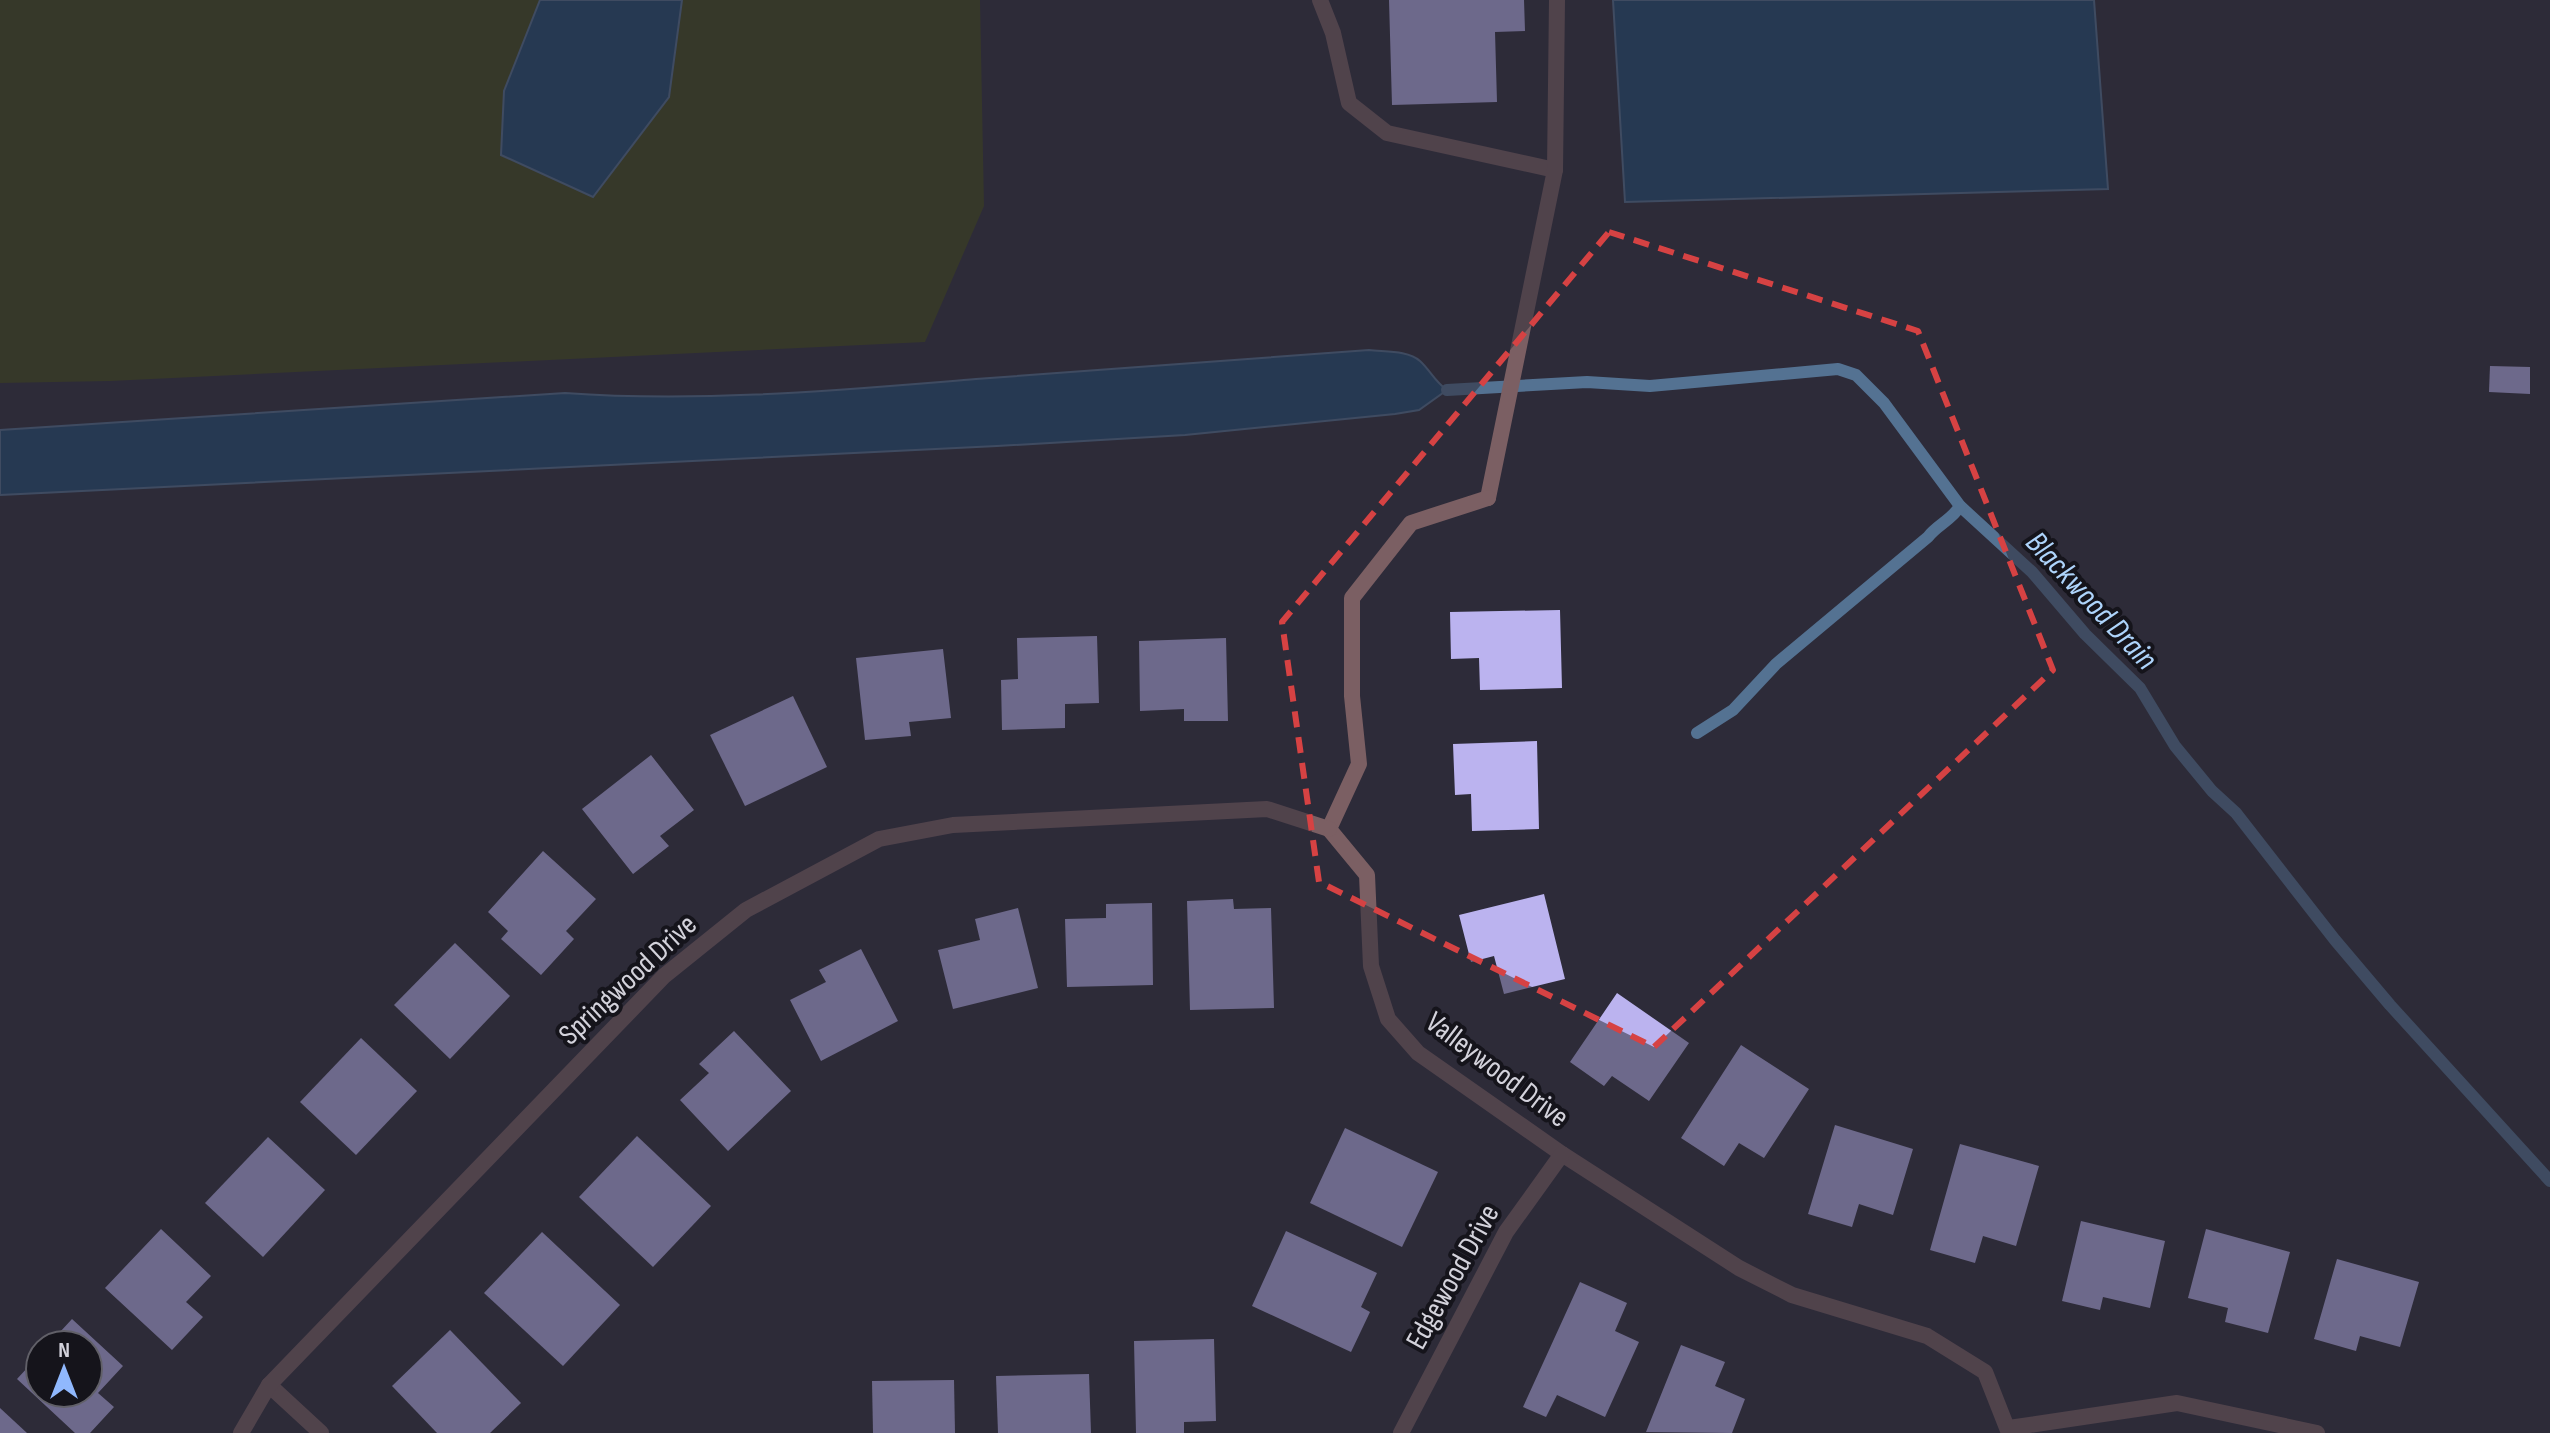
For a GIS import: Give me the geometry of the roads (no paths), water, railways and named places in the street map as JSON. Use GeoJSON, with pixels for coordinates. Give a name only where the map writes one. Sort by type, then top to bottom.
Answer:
{"type":"FeatureCollection","features":[{"type":"Feature","properties":{"kind":"street"},"geometry":{"type":"LineString","coordinates":[[1320,0],[1333,33],[1349,103],[1387,133],[1555,170]]}},
{"type":"Feature","properties":{"kind":"street"},"geometry":{"type":"LineString","coordinates":[[1329,829],[1359,764],[1352,696],[1352,598],[1411,523],[1488,498],[1555,170],[1557,0]]}},
{"type":"Feature","properties":{"kind":"street","name":"Springwood Drive"},"geometry":{"type":"LineString","coordinates":[[241,1433],[269,1385],[664,976],[746,910],[879,839],[953,825],[1267,809],[1329,829]]}},
{"type":"Feature","properties":{"kind":"street","name":"Valleywood Drive"},"geometry":{"type":"LineString","coordinates":[[1329,829],[1367,875],[1371,966],[1388,1019],[1418,1053],[1562,1154],[1752,1275],[1792,1295],[1927,1336],[1985,1372],[2009,1431],[2177,1403],[2317,1433]]}},
{"type":"Feature","properties":{"kind":"street","name":"Edgewood Drive"},"geometry":{"type":"LineString","coordinates":[[1401,1433],[1506,1232],[1562,1154]]}},
{"type":"Feature","properties":{"kind":"street"},"geometry":{"type":"LineString","coordinates":[[269,1385],[321,1433]]}},
{"type":"Feature","properties":{"kind":"water"},"geometry":{"type":"Polygon","coordinates":[[[540,0],[682,0],[669,97],[593,197],[501,155],[504,91],[540,0]]]}},
{"type":"Feature","properties":{"kind":"water"},"geometry":{"type":"Polygon","coordinates":[[[1613,0],[2094,0],[2108,189],[1625,202],[1613,0]]]}},
{"type":"Feature","properties":{"kind":"water"},"geometry":{"type":"Polygon","coordinates":[[[1369,350],[1415,357],[1447,390],[1419,410],[1185,435],[0,495],[0,430],[565,393],[667,397],[822,391],[1369,350]]]}},
{"type":"Feature","properties":{"kind":"waterway","name":"Blackwood Drain"},"geometry":{"type":"LineString","coordinates":[[1447,390],[1587,382],[1650,386],[1838,369],[1856,375],[1884,403],[1960,506],[2032,572],[2085,634],[2140,688],[2175,746],[2212,791],[2236,813],[2335,940],[2550,1181]]}},
{"type":"Feature","properties":{"kind":"waterway"},"geometry":{"type":"LineString","coordinates":[[1697,733],[1733,710],[1776,664],[1928,537],[1960,506]]}}]}
